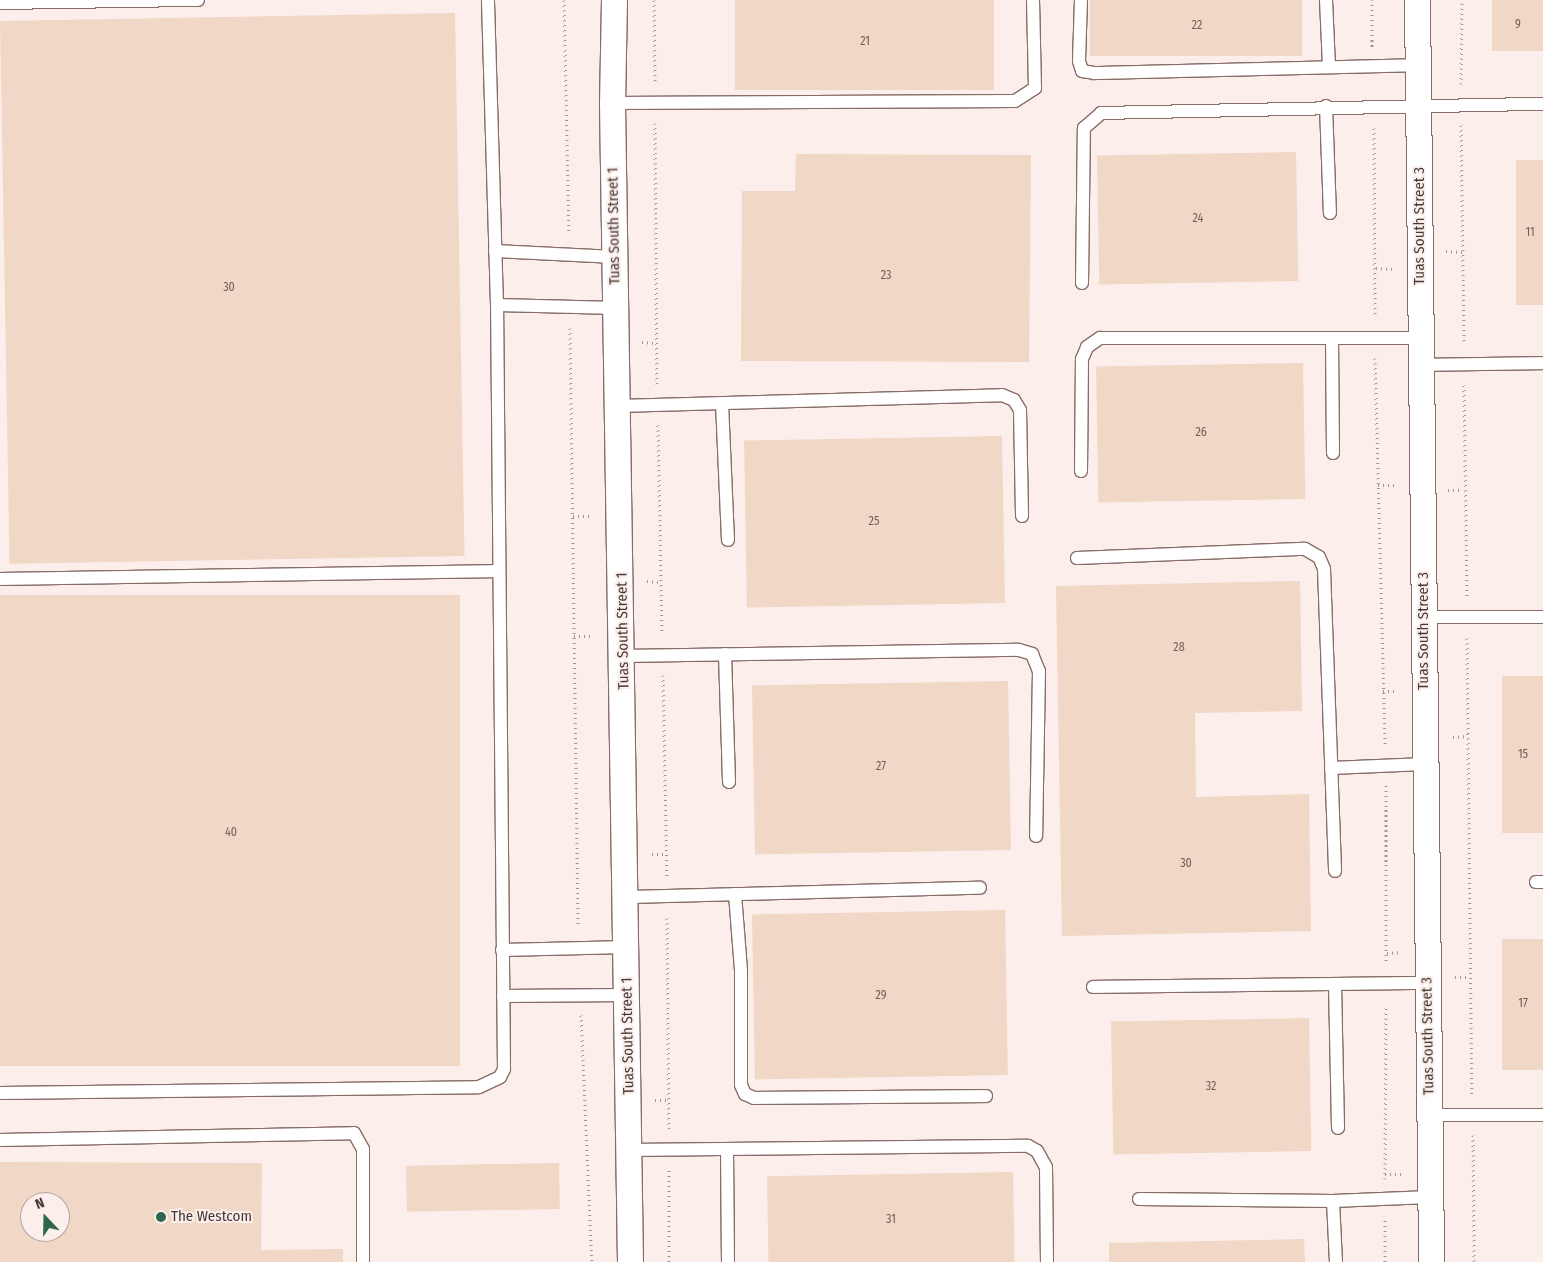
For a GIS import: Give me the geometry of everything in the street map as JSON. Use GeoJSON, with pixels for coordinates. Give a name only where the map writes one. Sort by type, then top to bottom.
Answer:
{"type":"FeatureCollection","features":[{"type":"Feature","properties":{"kind":"street","name":"Tuas South Street 1"},"geometry":{"type":"LineString","coordinates":[[614,0],[612,102],[623,656],[630,1262]]}},
{"type":"Feature","properties":{"kind":"street","name":"Tuas South Street 3"},"geometry":{"type":"LineString","coordinates":[[1418,0],[1431,1262]]}},
{"type":"Feature","properties":{"kind":"lane"},"geometry":{"type":"LineString","coordinates":[[0,3],[198,0]]}},
{"type":"Feature","properties":{"kind":"lane"},"geometry":{"type":"LineString","coordinates":[[0,1093],[479,1087],[500,1077],[504,1070],[497,572],[497,305],[488,0]]}},
{"type":"Feature","properties":{"kind":"lane"},"geometry":{"type":"LineString","coordinates":[[612,102],[1015,101],[1035,88],[1033,0]]}},
{"type":"Feature","properties":{"kind":"lane"},"geometry":{"type":"LineString","coordinates":[[1081,0],[1079,61],[1082,71],[1418,65]]}},
{"type":"Feature","properties":{"kind":"lane"},"geometry":{"type":"LineString","coordinates":[[1326,0],[1329,67]]}},
{"type":"Feature","properties":{"kind":"lane"},"geometry":{"type":"LineString","coordinates":[[1082,283],[1084,128],[1101,114],[1326,106],[1543,104]]}},
{"type":"Feature","properties":{"kind":"lane"},"geometry":{"type":"LineString","coordinates":[[1326,106],[1330,213]]}},
{"type":"Feature","properties":{"kind":"lane"},"geometry":{"type":"LineString","coordinates":[[495,251],[615,257]]}},
{"type":"Feature","properties":{"kind":"lane"},"geometry":{"type":"LineString","coordinates":[[497,305],[616,308]]}},
{"type":"Feature","properties":{"kind":"lane"},"geometry":{"type":"LineString","coordinates":[[1081,472],[1082,359],[1087,346],[1100,338],[1421,338]]}},
{"type":"Feature","properties":{"kind":"lane"},"geometry":{"type":"LineString","coordinates":[[1332,338],[1333,453]]}},
{"type":"Feature","properties":{"kind":"lane"},"geometry":{"type":"LineString","coordinates":[[1421,365],[1543,363]]}},
{"type":"Feature","properties":{"kind":"lane"},"geometry":{"type":"LineString","coordinates":[[618,406],[1002,395],[1014,400],[1020,410],[1022,516]]}},
{"type":"Feature","properties":{"kind":"lane"},"geometry":{"type":"LineString","coordinates":[[722,403],[728,540]]}},
{"type":"Feature","properties":{"kind":"lane"},"geometry":{"type":"LineString","coordinates":[[1077,558],[1305,549],[1319,557],[1324,569],[1335,871]]}},
{"type":"Feature","properties":{"kind":"lane"},"geometry":{"type":"LineString","coordinates":[[0,579],[497,572]]}},
{"type":"Feature","properties":{"kind":"lane"},"geometry":{"type":"LineString","coordinates":[[1424,617],[1543,617]]}},
{"type":"Feature","properties":{"kind":"lane"},"geometry":{"type":"LineString","coordinates":[[623,656],[1018,650],[1032,654],[1039,671],[1036,836]]}},
{"type":"Feature","properties":{"kind":"lane"},"geometry":{"type":"LineString","coordinates":[[725,654],[729,782]]}},
{"type":"Feature","properties":{"kind":"lane"},"geometry":{"type":"LineString","coordinates":[[1331,768],[1425,764]]}},
{"type":"Feature","properties":{"kind":"lane"},"geometry":{"type":"LineString","coordinates":[[626,896],[980,888]]}},
{"type":"Feature","properties":{"kind":"lane"},"geometry":{"type":"LineString","coordinates":[[735,894],[741,970],[741,1085],[745,1094],[754,1098],[986,1096]]}},
{"type":"Feature","properties":{"kind":"lane"},"geometry":{"type":"LineString","coordinates":[[502,950],[627,947]]}},
{"type":"Feature","properties":{"kind":"lane"},"geometry":{"type":"LineString","coordinates":[[1093,987],[1427,983]]}},
{"type":"Feature","properties":{"kind":"lane"},"geometry":{"type":"LineString","coordinates":[[1335,984],[1338,1128]]}},
{"type":"Feature","properties":{"kind":"lane"},"geometry":{"type":"LineString","coordinates":[[503,996],[627,995]]}},
{"type":"Feature","properties":{"kind":"lane"},"geometry":{"type":"LineString","coordinates":[[1429,1115],[1543,1114]]}},
{"type":"Feature","properties":{"kind":"lane"},"geometry":{"type":"LineString","coordinates":[[0,1140],[354,1134],[364,1149],[363,1262]]}},
{"type":"Feature","properties":{"kind":"lane"},"geometry":{"type":"LineString","coordinates":[[629,1150],[1028,1146],[1037,1151],[1046,1167],[1046,1262]]}},
{"type":"Feature","properties":{"kind":"lane"},"geometry":{"type":"LineString","coordinates":[[727,1149],[728,1262]]}},
{"type":"Feature","properties":{"kind":"lane"},"geometry":{"type":"LineString","coordinates":[[1139,1199],[1334,1201],[1430,1197]]}},
{"type":"Feature","properties":{"kind":"lane"},"geometry":{"type":"LineString","coordinates":[[1334,1201],[1336,1262]]}},
{"type":"Feature","properties":{"kind":"path"},"geometry":{"type":"LineString","coordinates":[[564,0],[569,255]]}},
{"type":"Feature","properties":{"kind":"path"},"geometry":{"type":"LineString","coordinates":[[654,0],[658,405],[667,896],[669,1262]]}},
{"type":"Feature","properties":{"kind":"path"},"geometry":{"type":"LineString","coordinates":[[1372,0],[1373,66]]}},
{"type":"Feature","properties":{"kind":"path"},"geometry":{"type":"LineString","coordinates":[[1462,0],[1461,104],[1467,617],[1468,931],[1473,1115],[1473,1262]]}},
{"type":"Feature","properties":{"kind":"path"},"geometry":{"type":"LineString","coordinates":[[1373,105],[1374,338],[1386,766],[1385,1262]]}},
{"type":"Feature","properties":{"kind":"path"},"geometry":{"type":"LineString","coordinates":[[570,306],[578,948]]}},
{"type":"Feature","properties":{"kind":"path"},"geometry":{"type":"LineString","coordinates":[[580,996],[592,1262]]}},
{"type":"Feature","properties":{"kind":"building"},"geometry":{"type":"Polygon","coordinates":[[[735,0],[994,0],[994,90],[735,90],[735,0]]]}},
{"type":"Feature","properties":{"kind":"building"},"geometry":{"type":"Polygon","coordinates":[[[1090,0],[1302,0],[1302,56],[1090,56],[1090,0]]]}},
{"type":"Feature","properties":{"kind":"building"},"geometry":{"type":"Polygon","coordinates":[[[1492,0],[1543,0],[1543,51],[1492,51],[1492,0]]]}},
{"type":"Feature","properties":{"kind":"building"},"geometry":{"type":"Polygon","coordinates":[[[455,13],[464,556],[10,564],[0,21],[455,13]]]}},
{"type":"Feature","properties":{"kind":"building"},"geometry":{"type":"Polygon","coordinates":[[[1296,152],[1298,281],[1099,284],[1097,155],[1296,152]]]}},
{"type":"Feature","properties":{"kind":"building"},"geometry":{"type":"Polygon","coordinates":[[[796,154],[1031,155],[1029,362],[741,361],[742,191],[795,191],[796,154]]]}},
{"type":"Feature","properties":{"kind":"building"},"geometry":{"type":"Polygon","coordinates":[[[1516,160],[1543,160],[1543,305],[1516,305],[1516,160]]]}},
{"type":"Feature","properties":{"kind":"building"},"geometry":{"type":"Polygon","coordinates":[[[1303,363],[1305,499],[1098,503],[1096,367],[1303,363]]]}},
{"type":"Feature","properties":{"kind":"building"},"geometry":{"type":"Polygon","coordinates":[[[1002,436],[1005,603],[747,607],[744,441],[1002,436]]]}},
{"type":"Feature","properties":{"kind":"building"},"geometry":{"type":"Polygon","coordinates":[[[1300,581],[1302,711],[1195,713],[1196,797],[1309,794],[1311,931],[1062,936],[1056,586],[1300,581]]]}},
{"type":"Feature","properties":{"kind":"building"},"geometry":{"type":"Polygon","coordinates":[[[0,595],[460,595],[460,1066],[0,1066],[0,595]]]}},
{"type":"Feature","properties":{"kind":"building"},"geometry":{"type":"Polygon","coordinates":[[[1502,676],[1543,676],[1543,833],[1502,833],[1502,676]]]}},
{"type":"Feature","properties":{"kind":"building"},"geometry":{"type":"Polygon","coordinates":[[[1008,681],[1011,850],[755,854],[752,685],[1008,681]]]}},
{"type":"Feature","properties":{"kind":"building"},"geometry":{"type":"Polygon","coordinates":[[[1005,910],[1008,1075],[755,1079],[752,914],[1005,910]]]}},
{"type":"Feature","properties":{"kind":"building"},"geometry":{"type":"Polygon","coordinates":[[[1502,939],[1543,939],[1543,1070],[1502,1070],[1502,939]]]}},
{"type":"Feature","properties":{"kind":"building"},"geometry":{"type":"Polygon","coordinates":[[[1309,1018],[1311,1151],[1113,1154],[1111,1021],[1309,1018]]]}},
{"type":"Feature","properties":{"kind":"building","name":"The Westcom"},"geometry":{"type":"Polygon","coordinates":[[[0,1162],[262,1163],[261,1250],[343,1249],[343,1262],[0,1262],[0,1162]]]}},
{"type":"Feature","properties":{"kind":"building"},"geometry":{"type":"Polygon","coordinates":[[[559,1163],[560,1209],[407,1212],[406,1166],[559,1163]]]}},
{"type":"Feature","properties":{"kind":"building"},"geometry":{"type":"Polygon","coordinates":[[[1013,1172],[1015,1262],[769,1262],[767,1176],[1013,1172]]]}},
{"type":"Feature","properties":{"kind":"building"},"geometry":{"type":"Polygon","coordinates":[[[1304,1239],[1305,1262],[1109,1262],[1109,1243],[1304,1239]]]}},
{"type":"Feature","properties":{"kind":"place","name":"The Westcom"},"geometry":{"type":"Point","coordinates":[161,1217]}}]}
